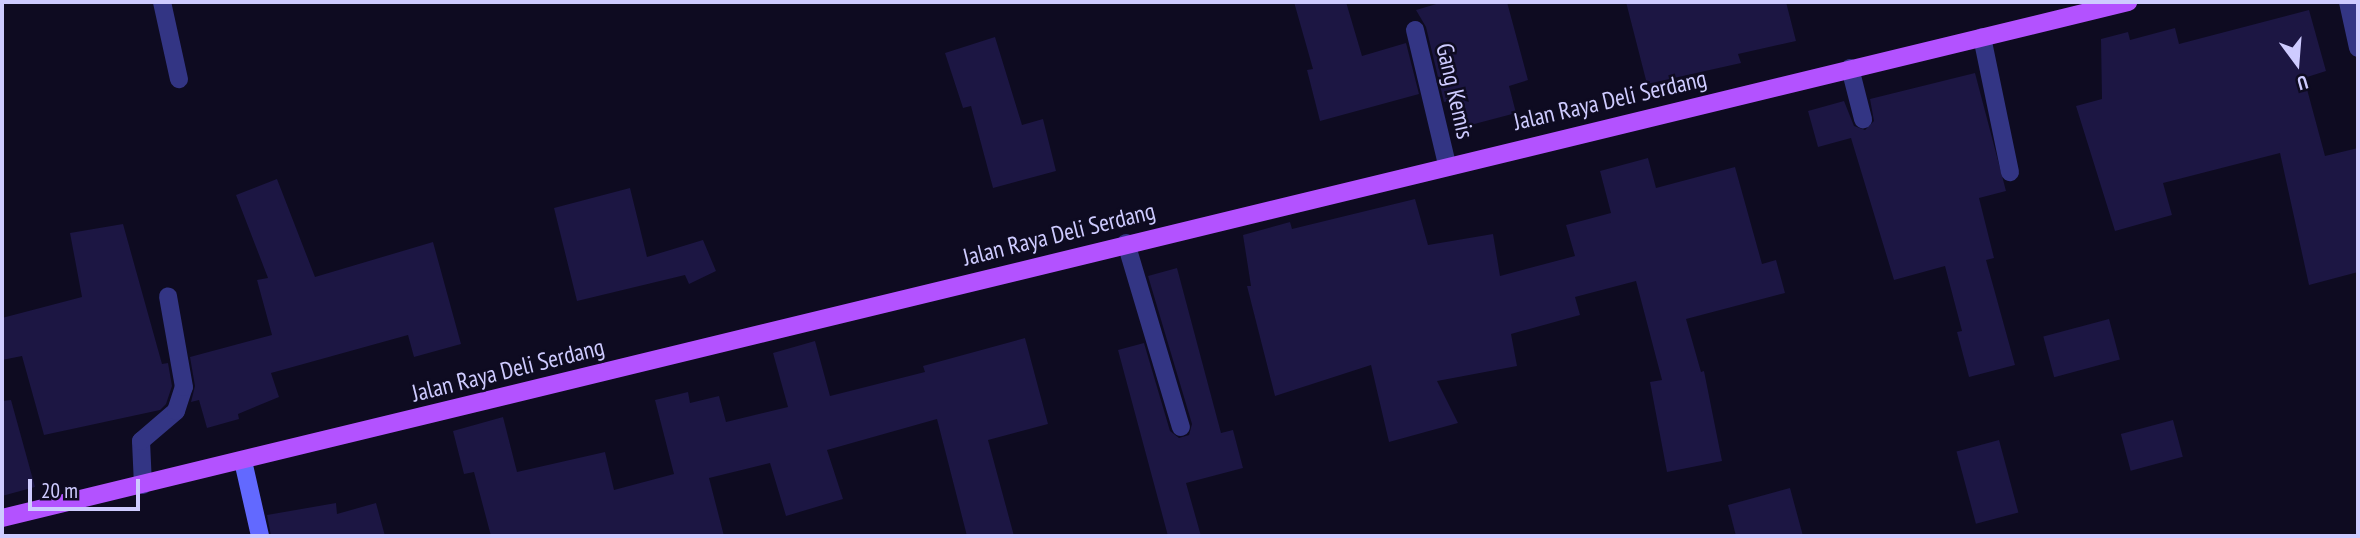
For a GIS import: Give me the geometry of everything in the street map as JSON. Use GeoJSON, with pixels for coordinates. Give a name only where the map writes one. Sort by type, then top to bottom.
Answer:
{"type":"FeatureCollection","features":[{"type":"Feature","properties":{"kind":"main road","name":"Jalan Raya Deli Serdang"},"geometry":{"type":"LineString","coordinates":[[2,518],[2116,3]]}},
{"type":"Feature","properties":{"kind":"street"},"geometry":{"type":"LineString","coordinates":[[162,2],[179,79]]}},
{"type":"Feature","properties":{"kind":"street"},"geometry":{"type":"LineString","coordinates":[[2348,2],[2358,48]]}},
{"type":"Feature","properties":{"kind":"street","name":"Gang Kemis"},"geometry":{"type":"LineString","coordinates":[[1415,30],[1447,164]]}},
{"type":"Feature","properties":{"kind":"street"},"geometry":{"type":"LineString","coordinates":[[1982,37],[2010,172]]}},
{"type":"Feature","properties":{"kind":"street"},"geometry":{"type":"LineString","coordinates":[[1850,68],[1863,119]]}},
{"type":"Feature","properties":{"kind":"street"},"geometry":{"type":"LineString","coordinates":[[1126,243],[1181,426]]}},
{"type":"Feature","properties":{"kind":"street"},"geometry":{"type":"LineString","coordinates":[[143,485],[141,441],[176,411],[184,387],[168,296]]}},
{"type":"Feature","properties":{"kind":"street"},"geometry":{"type":"LineString","coordinates":[[243,461],[260,536]]}},
{"type":"Feature","properties":{"kind":"building"},"geometry":{"type":"Polygon","coordinates":[[[1294,2],[1346,2],[1362,56],[1406,43],[1419,94],[1320,121],[1307,70],[1313,69],[1294,2]]]}},
{"type":"Feature","properties":{"kind":"building"},"geometry":{"type":"Polygon","coordinates":[[[1443,2],[1507,2],[1528,80],[1509,86],[1516,113],[1463,127],[1456,99],[1444,102],[1426,27],[1416,10],[1443,2]]]}},
{"type":"Feature","properties":{"kind":"building"},"geometry":{"type":"Polygon","coordinates":[[[1626,2],[1786,2],[1796,41],[1738,54],[1741,63],[1647,84],[1626,2]]]}},
{"type":"Feature","properties":{"kind":"building"},"geometry":{"type":"Polygon","coordinates":[[[2309,10],[2326,71],[2304,78],[2325,156],[2358,148],[2358,272],[2309,285],[2280,153],[2163,183],[2172,215],[2115,231],[2076,106],[2102,99],[2101,39],[2128,32],[2130,40],[2175,28],[2179,44],[2309,10]]]}},
{"type":"Feature","properties":{"kind":"building"},"geometry":{"type":"Polygon","coordinates":[[[995,37],[1022,125],[1043,119],[1056,171],[993,188],[971,106],[963,108],[945,53],[995,37]]]}},
{"type":"Feature","properties":{"kind":"building"},"geometry":{"type":"Polygon","coordinates":[[[1975,73],[2006,191],[1979,198],[1994,258],[1986,260],[2015,365],[1969,377],[1957,332],[1962,331],[1945,266],[1894,280],[1851,138],[1818,147],[1808,111],[1844,101],[1854,126],[1865,130],[1874,121],[1870,99],[1975,73]]]}},
{"type":"Feature","properties":{"kind":"building"},"geometry":{"type":"Polygon","coordinates":[[[1648,158],[1656,188],[1735,167],[1762,264],[1776,260],[1785,293],[1686,319],[1701,372],[1704,371],[1722,461],[1667,472],[1650,382],[1662,380],[1636,281],[1575,297],[1580,315],[1511,334],[1517,366],[1437,381],[1458,423],[1389,442],[1371,365],[1275,396],[1247,286],[1251,286],[1243,235],[1290,222],[1292,229],[1415,199],[1428,245],[1493,234],[1500,276],[1575,256],[1566,225],[1611,213],[1600,171],[1648,158]]]}},
{"type":"Feature","properties":{"kind":"building"},"geometry":{"type":"Polygon","coordinates":[[[277,179],[315,277],[433,242],[461,344],[414,357],[408,335],[271,373],[279,397],[238,414],[239,419],[207,428],[199,400],[191,402],[195,386],[190,357],[272,335],[257,280],[268,278],[236,195],[277,179]]]}},
{"type":"Feature","properties":{"kind":"building"},"geometry":{"type":"Polygon","coordinates":[[[630,188],[647,257],[703,240],[716,271],[689,284],[685,275],[577,301],[554,208],[630,188]]]}},
{"type":"Feature","properties":{"kind":"building"},"geometry":{"type":"Polygon","coordinates":[[[123,224],[162,364],[168,363],[172,386],[166,404],[160,410],[44,435],[22,356],[2,360],[2,318],[82,297],[70,233],[123,224]]]}},
{"type":"Feature","properties":{"kind":"building"},"geometry":{"type":"Polygon","coordinates":[[[1177,268],[1221,433],[1233,430],[1243,468],[1186,483],[1201,536],[1168,536],[1118,350],[1144,343],[1170,431],[1179,438],[1189,435],[1192,424],[1148,276],[1177,268]]]}},
{"type":"Feature","properties":{"kind":"building"},"geometry":{"type":"Polygon","coordinates":[[[2109,319],[2120,360],[2054,377],[2043,337],[2109,319]]]}},
{"type":"Feature","properties":{"kind":"building"},"geometry":{"type":"Polygon","coordinates":[[[1025,338],[1048,424],[988,440],[1014,536],[967,536],[937,419],[827,450],[843,499],[786,516],[770,463],[709,478],[724,536],[491,536],[474,472],[464,474],[453,431],[503,417],[517,472],[605,452],[614,490],[674,474],[655,400],[688,392],[690,403],[719,396],[726,422],[788,407],[773,353],[815,341],[830,396],[925,372],[923,366],[1025,338]]]}},
{"type":"Feature","properties":{"kind":"building"},"geometry":{"type":"Polygon","coordinates":[[[11,400],[35,487],[2,496],[2,401],[11,400]]]}},
{"type":"Feature","properties":{"kind":"building"},"geometry":{"type":"Polygon","coordinates":[[[2173,420],[2183,457],[2131,471],[2121,434],[2173,420]]]}},
{"type":"Feature","properties":{"kind":"building"},"geometry":{"type":"Polygon","coordinates":[[[1999,440],[2018,512],[1976,524],[1956,451],[1999,440]]]}},
{"type":"Feature","properties":{"kind":"building"},"geometry":{"type":"Polygon","coordinates":[[[1790,488],[1803,536],[1736,536],[1728,505],[1790,488]]]}},
{"type":"Feature","properties":{"kind":"building"},"geometry":{"type":"Polygon","coordinates":[[[336,503],[337,514],[376,503],[385,536],[271,536],[267,515],[336,503]]]}}]}
